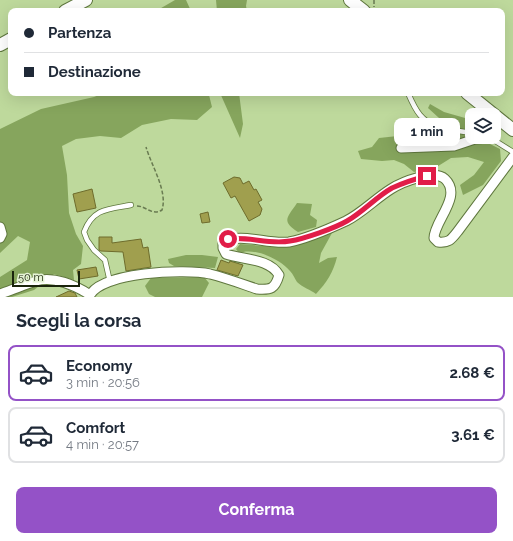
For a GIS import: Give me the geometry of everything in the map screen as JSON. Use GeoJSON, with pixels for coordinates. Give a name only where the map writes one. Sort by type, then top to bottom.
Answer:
{"type":"FeatureCollection","features":[{"type":"Feature","properties":{"kind":"main road"},"geometry":{"type":"LineString","coordinates":[[71,8],[86,0]]}},
{"type":"Feature","properties":{"kind":"main road"},"geometry":{"type":"LineString","coordinates":[[350,0],[360,8]]}},
{"type":"Feature","properties":{"kind":"main road"},"geometry":{"type":"LineString","coordinates":[[471,96],[513,130]]}},
{"type":"Feature","properties":{"kind":"street"},"geometry":{"type":"LineString","coordinates":[[401,148],[454,146],[465,142]]}},
{"type":"Feature","properties":{"kind":"street"},"geometry":{"type":"LineString","coordinates":[[0,294],[37,281],[54,280],[78,287],[90,296],[98,287],[139,274],[184,272],[210,274],[257,289],[265,290],[272,288],[277,283],[279,275],[275,268],[266,264],[226,254],[223,248],[223,242],[228,239],[237,238],[289,242],[312,235],[348,220],[391,189],[427,176],[439,176],[445,179],[450,189],[451,193],[448,207],[434,232],[434,238],[438,242],[445,243],[451,240],[513,157]]}},
{"type":"Feature","properties":{"kind":"street"},"geometry":{"type":"LineString","coordinates":[[0,227],[2,234],[0,238]]}},
{"type":"Feature","properties":{"kind":"lane"},"geometry":{"type":"LineString","coordinates":[[410,96],[419,115],[429,123],[446,129],[465,132]]}},
{"type":"Feature","properties":{"kind":"lane"},"geometry":{"type":"LineString","coordinates":[[500,144],[513,152]]}},
{"type":"Feature","properties":{"kind":"lane"},"geometry":{"type":"LineString","coordinates":[[110,282],[105,260],[94,250],[87,240],[84,232],[87,224],[93,216],[101,210],[131,206]]}},
{"type":"Feature","properties":{"kind":"path"},"geometry":{"type":"LineString","coordinates":[[131,206],[140,206],[152,212],[158,212],[162,210],[164,204],[156,171],[146,147]]}},
{"type":"Feature","properties":{"kind":"green space"},"geometry":{"type":"Polygon","coordinates":[[[175,0],[186,0],[190,8],[161,8],[175,0]]]}},
{"type":"Feature","properties":{"kind":"green space"},"geometry":{"type":"Polygon","coordinates":[[[216,0],[247,0],[246,8],[217,8],[216,0]]]}},
{"type":"Feature","properties":{"kind":"green space"},"geometry":{"type":"Polygon","coordinates":[[[209,96],[212,107],[197,120],[171,119],[142,125],[121,138],[100,136],[76,139],[62,146],[67,175],[69,213],[76,234],[83,246],[81,264],[73,270],[74,280],[54,274],[34,290],[12,297],[0,297],[0,277],[27,260],[30,242],[18,236],[0,253],[0,129],[41,109],[94,97],[209,96]]]}},
{"type":"Feature","properties":{"kind":"green space"},"geometry":{"type":"Polygon","coordinates":[[[221,96],[239,96],[243,124],[240,138],[221,96]]]}},
{"type":"Feature","properties":{"kind":"green space"},"geometry":{"type":"Polygon","coordinates":[[[430,104],[444,112],[465,118],[465,144],[490,144],[500,149],[501,161],[483,185],[463,195],[460,185],[474,175],[484,162],[468,157],[451,158],[435,168],[414,172],[404,164],[394,160],[382,161],[361,159],[358,151],[372,147],[379,138],[435,132],[449,127],[428,108],[430,104]]]}},
{"type":"Feature","properties":{"kind":"green space"},"geometry":{"type":"Polygon","coordinates":[[[297,203],[312,204],[310,215],[317,220],[316,227],[298,232],[289,225],[287,219],[288,216],[297,203]]]}},
{"type":"Feature","properties":{"kind":"green space"},"geometry":{"type":"Polygon","coordinates":[[[332,233],[321,253],[319,263],[328,258],[337,257],[334,268],[329,277],[316,294],[299,284],[286,267],[273,258],[259,253],[239,253],[236,249],[240,244],[277,247],[289,246],[332,233]]]}},
{"type":"Feature","properties":{"kind":"green space"},"geometry":{"type":"Polygon","coordinates":[[[186,255],[218,257],[215,268],[174,266],[169,263],[168,259],[186,255]]]}},
{"type":"Feature","properties":{"kind":"green space"},"geometry":{"type":"Polygon","coordinates":[[[204,277],[209,283],[202,297],[155,297],[149,294],[145,286],[151,278],[204,277]]]}},
{"type":"Feature","properties":{"kind":"building"},"geometry":{"type":"Polygon","coordinates":[[[234,177],[240,178],[243,184],[249,181],[254,190],[256,189],[262,200],[258,202],[262,209],[260,215],[249,221],[235,196],[231,198],[223,183],[234,177]]]}},
{"type":"Feature","properties":{"kind":"building"},"geometry":{"type":"Polygon","coordinates":[[[92,189],[96,208],[77,212],[73,194],[92,189]]]}},
{"type":"Feature","properties":{"kind":"building"},"geometry":{"type":"Polygon","coordinates":[[[208,212],[210,222],[202,223],[200,214],[208,212]]]}},
{"type":"Feature","properties":{"kind":"building"},"geometry":{"type":"Polygon","coordinates":[[[99,237],[112,237],[112,243],[141,239],[143,248],[148,247],[151,267],[126,271],[123,252],[99,250],[99,237]]]}},
{"type":"Feature","properties":{"kind":"building"},"geometry":{"type":"Polygon","coordinates":[[[221,260],[243,265],[238,276],[217,270],[221,260]]]}},
{"type":"Feature","properties":{"kind":"building"},"geometry":{"type":"Polygon","coordinates":[[[96,267],[98,276],[79,279],[77,270],[96,267]]]}},
{"type":"Feature","properties":{"kind":"building"},"geometry":{"type":"Polygon","coordinates":[[[69,291],[75,293],[77,297],[56,297],[69,291]]]}},
{"type":"Feature","properties":{"kind":"route"},"geometry":{"type":"LineString","coordinates":[[228,239],[237,238],[289,242],[312,235],[348,220],[391,189],[427,176]]}}]}
